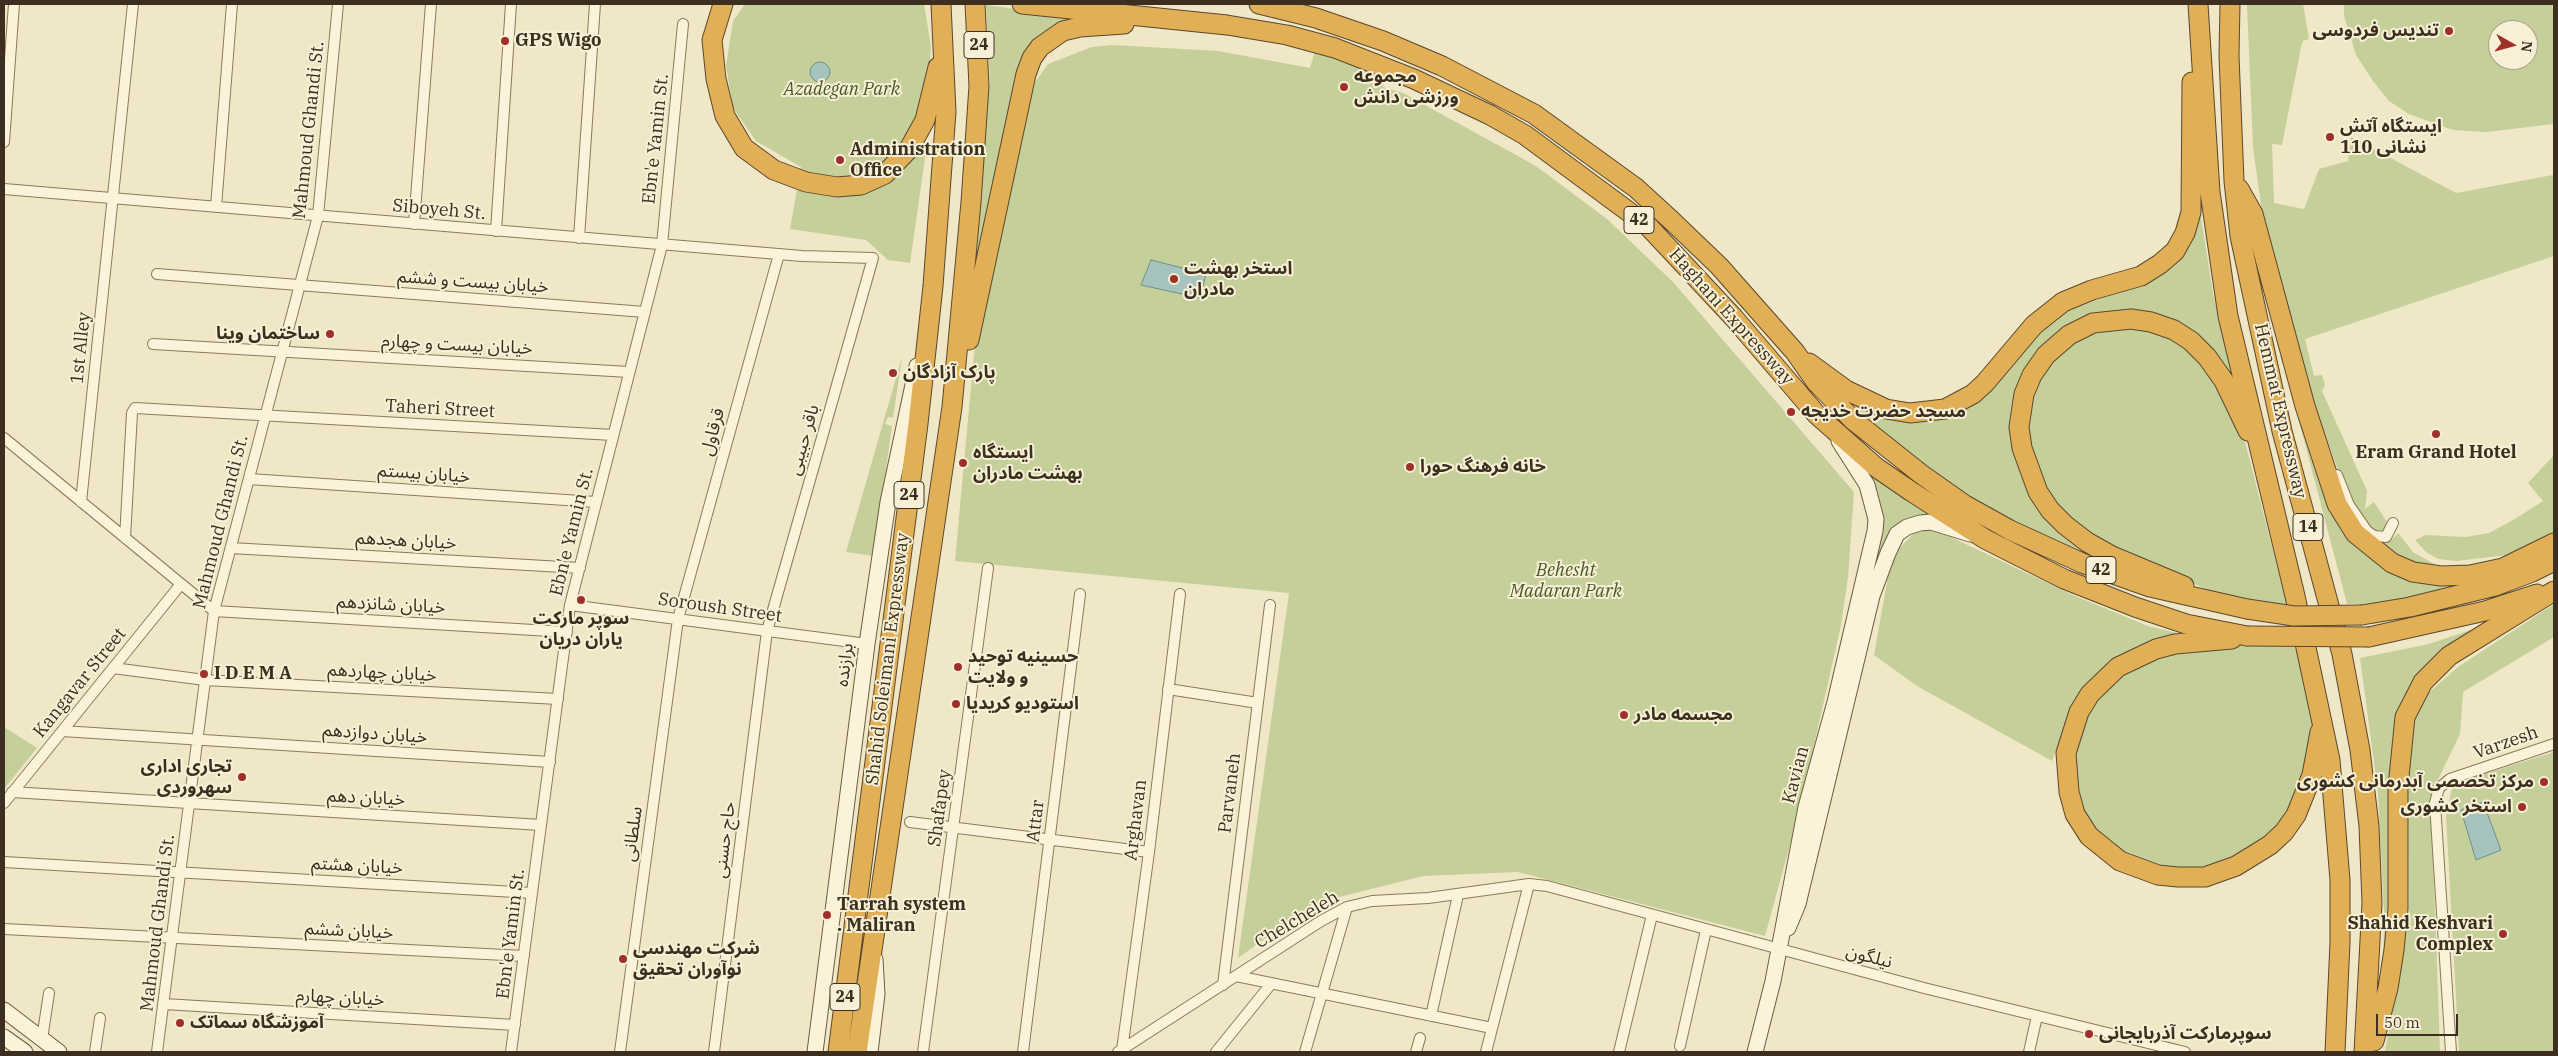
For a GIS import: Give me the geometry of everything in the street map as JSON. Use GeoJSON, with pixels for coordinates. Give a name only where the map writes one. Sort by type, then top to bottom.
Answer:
{"type":"FeatureCollection","features":[{"type":"Feature","properties":{"kind":"highway"},"geometry":{"type":"LineString","coordinates":[[723,4],[712,40],[716,79],[725,116],[744,148],[774,170],[806,182],[837,187],[861,185],[884,174],[910,149],[925,120],[943,47]]}},
{"type":"Feature","properties":{"kind":"highway","name":"24"},"geometry":{"type":"LineString","coordinates":[[941,4],[943,47]]}},
{"type":"Feature","properties":{"kind":"highway","name":"Shahid Soleimani Expressway"},"geometry":{"type":"LineString","coordinates":[[873,950],[952,408],[972,202],[979,86],[975,4]]}},
{"type":"Feature","properties":{"kind":"highway","name":"Haghani Expressway"},"geometry":{"type":"LineString","coordinates":[[1022,4],[1262,30],[1335,48],[1414,78],[1458,98],[1525,135],[1648,226],[1734,318],[1817,415],[1876,468],[1985,539],[2064,578],[2135,607],[2186,624],[2247,636],[2369,637],[2485,611],[2528,598],[2554,584]]}},
{"type":"Feature","properties":{"kind":"highway","name":"Haghani Expressway"},"geometry":{"type":"LineString","coordinates":[[1259,4],[1316,18],[1383,41],[1442,66],[1534,114],[1636,188],[1696,243],[1730,278],[1795,352],[1816,382],[1853,420],[1921,474],[1965,505],[2010,530],[2082,564],[2150,587],[2221,605],[2294,616],[2362,615],[2410,607],[2495,586],[2532,572],[2554,561]]}},
{"type":"Feature","properties":{"kind":"highway"},"geometry":{"type":"LineString","coordinates":[[1795,352],[1846,390],[1870,402],[1910,413],[1944,409],[1973,394],[1985,383],[2034,325],[2063,302],[2092,290],[2141,276],[2160,264],[2178,245],[2185,233],[2191,212],[2197,4]]}},
{"type":"Feature","properties":{"kind":"highway","name":"Hemmat Expressway"},"geometry":{"type":"LineString","coordinates":[[2197,4],[2210,192],[2228,316],[2261,452],[2330,760],[2340,880],[2340,943],[2334,1052]]}},
{"type":"Feature","properties":{"kind":"highway","name":"Hemmat Expressway"},"geometry":{"type":"LineString","coordinates":[[2230,4],[2234,181],[2240,236],[2282,431],[2342,654],[2360,750],[2369,826],[2372,903],[2364,1052]]}},
{"type":"Feature","properties":{"kind":"highway"},"geometry":{"type":"LineString","coordinates":[[952,408],[1026,74],[1032,58],[1050,39],[1063,31],[1080,27],[1185,22]]}},
{"type":"Feature","properties":{"kind":"highway","name":"Shahid Soleimani Expressway"},"geometry":{"type":"LineString","coordinates":[[838,1052],[918,424],[933,286],[946,112],[943,47]]}},
{"type":"Feature","properties":{"kind":"highway"},"geometry":{"type":"LineString","coordinates":[[2234,181],[2253,214],[2294,362],[2337,504],[2355,533],[2392,563],[2426,574],[2470,575],[2503,568],[2554,543]]}},
{"type":"Feature","properties":{"kind":"highway"},"geometry":{"type":"LineString","coordinates":[[2221,605],[2185,586],[2112,556],[2074,533],[2050,510],[2038,492],[2022,448],[2020,411],[2024,394],[2032,376],[2046,355],[2069,335],[2093,323],[2132,319],[2151,322],[2191,341],[2207,357],[2224,381],[2242,421],[2261,452]]}},
{"type":"Feature","properties":{"kind":"highway"},"geometry":{"type":"LineString","coordinates":[[2371,1052],[2388,988],[2394,950],[2398,909],[2398,787],[2405,717],[2423,682],[2449,656],[2554,591]]}},
{"type":"Feature","properties":{"kind":"highway"},"geometry":{"type":"LineString","coordinates":[[2247,636],[2217,642],[2175,644],[2156,649],[2118,667],[2090,694],[2079,712],[2066,753],[2068,782],[2075,814],[2090,836],[2120,861],[2158,874],[2190,878],[2205,876],[2236,866],[2270,845],[2284,832],[2296,815],[2312,775],[2322,721]]}},
{"type":"Feature","properties":{"kind":"highway","name":"24"},"geometry":{"type":"LineString","coordinates":[[857,1052],[873,950]]}},
{"type":"Feature","properties":{"kind":"main road","name":"برازنده"},"geometry":{"type":"LineString","coordinates":[[815,1052],[867,644],[888,502],[933,286]]}},
{"type":"Feature","properties":{"kind":"main road"},"geometry":{"type":"LineString","coordinates":[[1817,415],[1858,468],[1868,485],[1874,505],[1875,530],[1862,612]]}},
{"type":"Feature","properties":{"kind":"main road"},"geometry":{"type":"LineString","coordinates":[[1862,612],[1897,534],[1907,527],[1931,522],[1985,539]]}},
{"type":"Feature","properties":{"kind":"main road","name":"Kavian"},"geometry":{"type":"LineString","coordinates":[[1755,1052],[1778,950],[1798,904],[1862,612]]}},
{"type":"Feature","properties":{"kind":"main road"},"geometry":{"type":"LineString","coordinates":[[870,1052],[877,994],[873,950]]}},
{"type":"Feature","properties":{"kind":"main road"},"geometry":{"type":"LineString","coordinates":[[4,1010],[59,1052]]}},
{"type":"Feature","properties":{"kind":"main road"},"geometry":{"type":"LineString","coordinates":[[6,1043],[24,1052]]}},
{"type":"Feature","properties":{"kind":"street"},"geometry":{"type":"LineString","coordinates":[[4,142],[5,107],[14,4]]}},
{"type":"Feature","properties":{"kind":"street","name":"1st Alley"},"geometry":{"type":"LineString","coordinates":[[81,502],[133,4]]}},
{"type":"Feature","properties":{"kind":"street"},"geometry":{"type":"LineString","coordinates":[[216,207],[232,4]]}},
{"type":"Feature","properties":{"kind":"street","name":"Mahmoud Ghandi St."},"geometry":{"type":"LineString","coordinates":[[157,1052],[214,611],[318,216],[338,4]]}},
{"type":"Feature","properties":{"kind":"street"},"geometry":{"type":"LineString","coordinates":[[414,224],[432,4]]}},
{"type":"Feature","properties":{"kind":"street"},"geometry":{"type":"LineString","coordinates":[[496,231],[511,4]]}},
{"type":"Feature","properties":{"kind":"street"},"geometry":{"type":"LineString","coordinates":[[579,238],[595,4]]}},
{"type":"Feature","properties":{"kind":"street","name":"Ebn'e Yamin St."},"geometry":{"type":"LineString","coordinates":[[511,1052],[570,605],[662,245],[683,24]]}},
{"type":"Feature","properties":{"kind":"street","name":"Siboyeh St."},"geometry":{"type":"LineString","coordinates":[[4,190],[662,245],[779,254],[873,258]]}},
{"type":"Feature","properties":{"kind":"street","name":"قرقاول"},"geometry":{"type":"LineString","coordinates":[[678,619],[779,254]]}},
{"type":"Feature","properties":{"kind":"street","name":"باقر حبیبی"},"geometry":{"type":"LineString","coordinates":[[767,631],[873,258]]}},
{"type":"Feature","properties":{"kind":"street","name":"خیابان بیست و ششم"},"geometry":{"type":"LineString","coordinates":[[157,274],[645,312]]}},
{"type":"Feature","properties":{"kind":"street","name":"خیابان بیست و چهارم"},"geometry":{"type":"LineString","coordinates":[[153,344],[630,372]]}},
{"type":"Feature","properties":{"kind":"street"},"geometry":{"type":"LineString","coordinates":[[2294,362],[2339,481],[2358,520],[2367,530],[2380,538],[2386,537],[2393,523]]}},
{"type":"Feature","properties":{"kind":"street","name":"Taheri Street"},"geometry":{"type":"LineString","coordinates":[[125,538],[132,413],[134,408],[613,435]]}},
{"type":"Feature","properties":{"kind":"street"},"geometry":{"type":"LineString","coordinates":[[4,438],[214,611]]}},
{"type":"Feature","properties":{"kind":"street","name":"خیابان بیستم"},"geometry":{"type":"LineString","coordinates":[[249,479],[596,502]]}},
{"type":"Feature","properties":{"kind":"street","name":"خیابان هجدهم"},"geometry":{"type":"LineString","coordinates":[[231,548],[580,568]]}},
{"type":"Feature","properties":{"kind":"street","name":"Shafapey"},"geometry":{"type":"LineString","coordinates":[[923,1052],[988,568]]}},
{"type":"Feature","properties":{"kind":"street","name":"Kangavar Street"},"geometry":{"type":"LineString","coordinates":[[4,802],[182,584]]}},
{"type":"Feature","properties":{"kind":"street","name":"Attar"},"geometry":{"type":"LineString","coordinates":[[1023,1052],[1080,594]]}},
{"type":"Feature","properties":{"kind":"street","name":"Arghavan"},"geometry":{"type":"LineString","coordinates":[[1120,1051],[1149,852],[1180,594]]}},
{"type":"Feature","properties":{"kind":"street","name":"Soroush Street"},"geometry":{"type":"LineString","coordinates":[[570,605],[867,644]]}},
{"type":"Feature","properties":{"kind":"street","name":"Parvaneh"},"geometry":{"type":"LineString","coordinates":[[1223,985],[1270,605]]}},
{"type":"Feature","properties":{"kind":"street","name":"خیابان شانزدهم"},"geometry":{"type":"LineString","coordinates":[[214,611],[566,632]]}},
{"type":"Feature","properties":{"kind":"street","name":"سلطانی"},"geometry":{"type":"LineString","coordinates":[[620,1052],[678,619]]}},
{"type":"Feature","properties":{"kind":"street","name":"حاج حسنی"},"geometry":{"type":"LineString","coordinates":[[714,1052],[767,631]]}},
{"type":"Feature","properties":{"kind":"street","name":"خیابان چهاردهم"},"geometry":{"type":"LineString","coordinates":[[113,668],[205,680],[558,699]]}},
{"type":"Feature","properties":{"kind":"street"},"geometry":{"type":"LineString","coordinates":[[1168,689],[1258,704]]}},
{"type":"Feature","properties":{"kind":"street","name":"خیابان دوازدهم"},"geometry":{"type":"LineString","coordinates":[[62,731],[550,762]]}},
{"type":"Feature","properties":{"kind":"street","name":"Varzesh"},"geometry":{"type":"LineString","coordinates":[[2451,1052],[2435,802],[2439,788],[2450,779],[2554,744]]}},
{"type":"Feature","properties":{"kind":"street","name":"خیابان دهم"},"geometry":{"type":"LineString","coordinates":[[12,792],[541,824]]}},
{"type":"Feature","properties":{"kind":"street"},"geometry":{"type":"LineString","coordinates":[[910,822],[1050,838],[1149,852]]}},
{"type":"Feature","properties":{"kind":"street","name":"خیابان هشتم"},"geometry":{"type":"LineString","coordinates":[[4,862],[532,893]]}},
{"type":"Feature","properties":{"kind":"street"},"geometry":{"type":"LineString","coordinates":[[1486,1052],[1529,884]]}},
{"type":"Feature","properties":{"kind":"street","name":"Chelcheleh"},"geometry":{"type":"LineString","coordinates":[[1120,1051],[1321,921],[1347,907],[1372,901],[1458,895],[1529,884],[1547,886]]}},
{"type":"Feature","properties":{"kind":"street","name":"نیلگون"},"geometry":{"type":"LineString","coordinates":[[1547,886],[1778,950],[2185,1052]]}},
{"type":"Feature","properties":{"kind":"street"},"geometry":{"type":"LineString","coordinates":[[1431,1016],[1458,895]]}},
{"type":"Feature","properties":{"kind":"street"},"geometry":{"type":"LineString","coordinates":[[1305,1052],[1347,907]]}},
{"type":"Feature","properties":{"kind":"street"},"geometry":{"type":"LineString","coordinates":[[1619,1052],[1652,915]]}},
{"type":"Feature","properties":{"kind":"street","name":"خیابان ششم"},"geometry":{"type":"LineString","coordinates":[[4,929],[524,956]]}},
{"type":"Feature","properties":{"kind":"street"},"geometry":{"type":"LineString","coordinates":[[1680,1046],[1706,930]]}},
{"type":"Feature","properties":{"kind":"street"},"geometry":{"type":"LineString","coordinates":[[1236,976],[1492,1028]]}},
{"type":"Feature","properties":{"kind":"street"},"geometry":{"type":"LineString","coordinates":[[1216,1052],[1272,984]]}},
{"type":"Feature","properties":{"kind":"street"},"geometry":{"type":"LineString","coordinates":[[42,1039],[48,993]]}},
{"type":"Feature","properties":{"kind":"street","name":"خیابان چهارم"},"geometry":{"type":"LineString","coordinates":[[164,1004],[515,1025]]}},
{"type":"Feature","properties":{"kind":"street"},"geometry":{"type":"LineString","coordinates":[[2029,1052],[2037,1016]]}},
{"type":"Feature","properties":{"kind":"street"},"geometry":{"type":"LineString","coordinates":[[95,1052],[100,1018]]}},
{"type":"Feature","properties":{"kind":"street"},"geometry":{"type":"LineString","coordinates":[[1416,1052],[1420,1038]]}},
{"type":"Feature","properties":{"kind":"green space","name":"Azadegan Park"},"geometry":{"type":"Polygon","coordinates":[[[745,4],[924,4],[931,47],[925,158],[910,263],[888,260],[866,240],[790,229],[801,167],[756,141],[733,108],[726,66],[733,21],[745,4]]]}},
{"type":"Feature","properties":{"kind":"green space"},"geometry":{"type":"Polygon","coordinates":[[[2247,4],[2303,4],[2309,39],[2303,41],[2301,47],[2282,145],[2272,144],[2274,203],[2304,209],[2319,169],[2348,161],[2351,137],[2456,193],[2553,175],[2554,256],[2305,339],[2314,376],[2322,375],[2325,385],[2322,391],[2367,491],[2365,509],[2374,502],[2387,522],[2385,529],[2379,532],[2374,531],[2358,514],[2340,475],[2305,380],[2266,241],[2253,147],[2247,4]]]}},
{"type":"Feature","properties":{"kind":"green space"},"geometry":{"type":"Polygon","coordinates":[[[2344,4],[2552,4],[2554,13],[2554,124],[2486,132],[2453,130],[2409,114],[2389,101],[2356,55],[2344,16],[2344,4]]]}},
{"type":"Feature","properties":{"kind":"green space"},"geometry":{"type":"Polygon","coordinates":[[[986,5],[1107,21],[1043,38],[977,283],[970,273],[990,83],[986,5]]]}},
{"type":"Feature","properties":{"kind":"green space","name":"Behesht Madaran Park"},"geometry":{"type":"Polygon","coordinates":[[[1112,45],[1218,51],[1310,68],[1315,51],[1384,78],[1383,87],[1403,93],[1536,166],[1607,219],[1673,282],[1854,492],[1848,577],[1841,625],[1800,808],[1765,936],[1518,872],[1423,876],[1315,903],[1238,958],[1289,593],[955,561],[974,354],[989,270],[1026,95],[1048,64],[1092,47],[1112,45]]]}},
{"type":"Feature","properties":{"kind":"green space"},"geometry":{"type":"Polygon","coordinates":[[[2200,211],[2213,293],[2242,415],[2192,336],[2103,315],[2019,390],[2030,488],[2154,581],[2093,561],[1991,512],[1909,455],[1854,408],[1818,372],[1842,392],[1949,415],[2042,328],[2066,312],[2143,282],[2200,211]]]}},
{"type":"Feature","properties":{"kind":"green space"},"geometry":{"type":"Polygon","coordinates":[[[2272,318],[2308,422],[2372,555],[2497,578],[2360,609],[2359,604],[2347,604],[2272,318]]]}},
{"type":"Feature","properties":{"kind":"green space"},"geometry":{"type":"Polygon","coordinates":[[[2120,324],[2168,332],[2206,361],[2244,438],[2288,609],[2218,594],[2103,546],[2049,498],[2026,443],[2036,379],[2076,336],[2120,324]]]}},
{"type":"Feature","properties":{"kind":"green space"},"geometry":{"type":"Polygon","coordinates":[[[902,357],[893,418],[888,417],[885,424],[892,426],[874,556],[846,552],[902,357]]]}},
{"type":"Feature","properties":{"kind":"green space"},"geometry":{"type":"Polygon","coordinates":[[[2554,455],[2554,534],[2535,545],[2508,555],[2456,561],[2438,559],[2426,552],[2415,540],[2426,535],[2466,537],[2489,533],[2515,519],[2543,501],[2528,483],[2554,455]]]}},
{"type":"Feature","properties":{"kind":"green space"},"geometry":{"type":"Polygon","coordinates":[[[1857,462],[1936,514],[1908,522],[1870,592],[1879,543],[1857,462]]]}},
{"type":"Feature","properties":{"kind":"green space"},"geometry":{"type":"Polygon","coordinates":[[[1930,530],[1951,537],[2075,596],[2148,626],[2185,635],[2147,643],[2111,659],[2082,694],[2069,716],[2052,761],[1917,686],[1874,655],[1889,571],[1899,549],[1914,533],[1930,530]]]}},
{"type":"Feature","properties":{"kind":"green space"},"geometry":{"type":"Polygon","coordinates":[[[2398,533],[2414,553],[2438,566],[2430,572],[2382,552],[2377,542],[2390,541],[2398,533]]]}},
{"type":"Feature","properties":{"kind":"green space"},"geometry":{"type":"Polygon","coordinates":[[[2554,604],[2554,637],[2463,692],[2460,734],[2431,794],[2440,1052],[2385,1052],[2409,915],[2408,737],[2425,696],[2458,667],[2554,604]]]}},
{"type":"Feature","properties":{"kind":"green space"},"geometry":{"type":"Polygon","coordinates":[[[2500,620],[2413,687],[2392,868],[2383,986],[2384,912],[2378,792],[2360,658],[2429,644],[2500,620]]]}},
{"type":"Feature","properties":{"kind":"green space"},"geometry":{"type":"Polygon","coordinates":[[[2245,644],[2300,646],[2312,718],[2312,757],[2280,828],[2225,866],[2173,873],[2108,848],[2083,817],[2073,777],[2073,758],[2086,710],[2109,680],[2177,647],[2245,644]]]}},
{"type":"Feature","properties":{"kind":"green space"},"geometry":{"type":"Polygon","coordinates":[[[4,727],[37,748],[4,789],[4,727]]]}},
{"type":"Feature","properties":{"kind":"green space","name":"Shahid Keshvari Complex"},"geometry":{"type":"Polygon","coordinates":[[[2554,752],[2554,1052],[2459,1052],[2446,816],[2453,784],[2554,752]]]}},
{"type":"Feature","properties":{"kind":"water"},"geometry":{"type":"Polygon","coordinates":[[[820,62],[827,65],[830,72],[827,79],[820,82],[813,79],[810,72],[813,65],[820,62]]]}},
{"type":"Feature","properties":{"kind":"water","name":"استخر بهشت مادران"},"geometry":{"type":"Polygon","coordinates":[[[1151,260],[1206,274],[1200,298],[1141,285],[1151,260]]]}},
{"type":"Feature","properties":{"kind":"water"},"geometry":{"type":"Polygon","coordinates":[[[2483,802],[2501,850],[2476,860],[2461,810],[2483,802]]]}},
{"type":"Feature","properties":{"kind":"place","name":"تندیس فردوسی"},"geometry":{"type":"Point","coordinates":[2449,31]}},
{"type":"Feature","properties":{"kind":"place","name":"GPS Wigo"},"geometry":{"type":"Point","coordinates":[505,41]}},
{"type":"Feature","properties":{"kind":"place","name":"مجموعه ورزشی دانش"},"geometry":{"type":"Point","coordinates":[1344,87]}},
{"type":"Feature","properties":{"kind":"place","name":"ایستگاه آتش نشانی 110"},"geometry":{"type":"Point","coordinates":[2330,137]}},
{"type":"Feature","properties":{"kind":"place","name":"Administration Office"},"geometry":{"type":"Point","coordinates":[840,160]}},
{"type":"Feature","properties":{"kind":"place","name":"استخر بهشت مادران"},"geometry":{"type":"Point","coordinates":[1174,279]}},
{"type":"Feature","properties":{"kind":"place","name":"ساختمان وینا"},"geometry":{"type":"Point","coordinates":[330,334]}},
{"type":"Feature","properties":{"kind":"place","name":"پارک آزادگان"},"geometry":{"type":"Point","coordinates":[893,373]}},
{"type":"Feature","properties":{"kind":"place","name":"مسجد حضرت خدیجه"},"geometry":{"type":"Point","coordinates":[1791,412]}},
{"type":"Feature","properties":{"kind":"place","name":"Eram Grand Hotel"},"geometry":{"type":"Point","coordinates":[2436,434]}},
{"type":"Feature","properties":{"kind":"place","name":"ایستگاه بهشت مادران"},"geometry":{"type":"Point","coordinates":[963,463]}},
{"type":"Feature","properties":{"kind":"place","name":"خانه فرهنگ حورا"},"geometry":{"type":"Point","coordinates":[1410,467]}},
{"type":"Feature","properties":{"kind":"place","name":"سوپر مارکت یاران دریان"},"geometry":{"type":"Point","coordinates":[581,600]}},
{"type":"Feature","properties":{"kind":"place","name":"حسینیه توحید و ولایت"},"geometry":{"type":"Point","coordinates":[958,667]}},
{"type":"Feature","properties":{"kind":"place","name":"I D E M A"},"geometry":{"type":"Point","coordinates":[204,674]}},
{"type":"Feature","properties":{"kind":"place","name":"استودیو کریدیا"},"geometry":{"type":"Point","coordinates":[956,704]}},
{"type":"Feature","properties":{"kind":"place","name":"مجسمه مادر"},"geometry":{"type":"Point","coordinates":[1624,715]}},
{"type":"Feature","properties":{"kind":"place","name":"تجاری اداری سهروردی"},"geometry":{"type":"Point","coordinates":[242,777]}},
{"type":"Feature","properties":{"kind":"place","name":"مرکز تخصصی آبدرمانی کشوری"},"geometry":{"type":"Point","coordinates":[2544,782]}},
{"type":"Feature","properties":{"kind":"place","name":"استخر کشوری"},"geometry":{"type":"Point","coordinates":[2522,807]}},
{"type":"Feature","properties":{"kind":"place","name":"Tarrah system . Maliran"},"geometry":{"type":"Point","coordinates":[827,915]}},
{"type":"Feature","properties":{"kind":"place","name":"Shahid Keshvari Complex"},"geometry":{"type":"Point","coordinates":[2503,934]}},
{"type":"Feature","properties":{"kind":"place","name":"شرکت مهندسی نوآوران تحقیق"},"geometry":{"type":"Point","coordinates":[623,959]}},
{"type":"Feature","properties":{"kind":"place","name":"آموزشگاه سماتک"},"geometry":{"type":"Point","coordinates":[180,1023]}},
{"type":"Feature","properties":{"kind":"place","name":"سوپرمارکت آذربایجانی"},"geometry":{"type":"Point","coordinates":[2089,1034]}}]}
